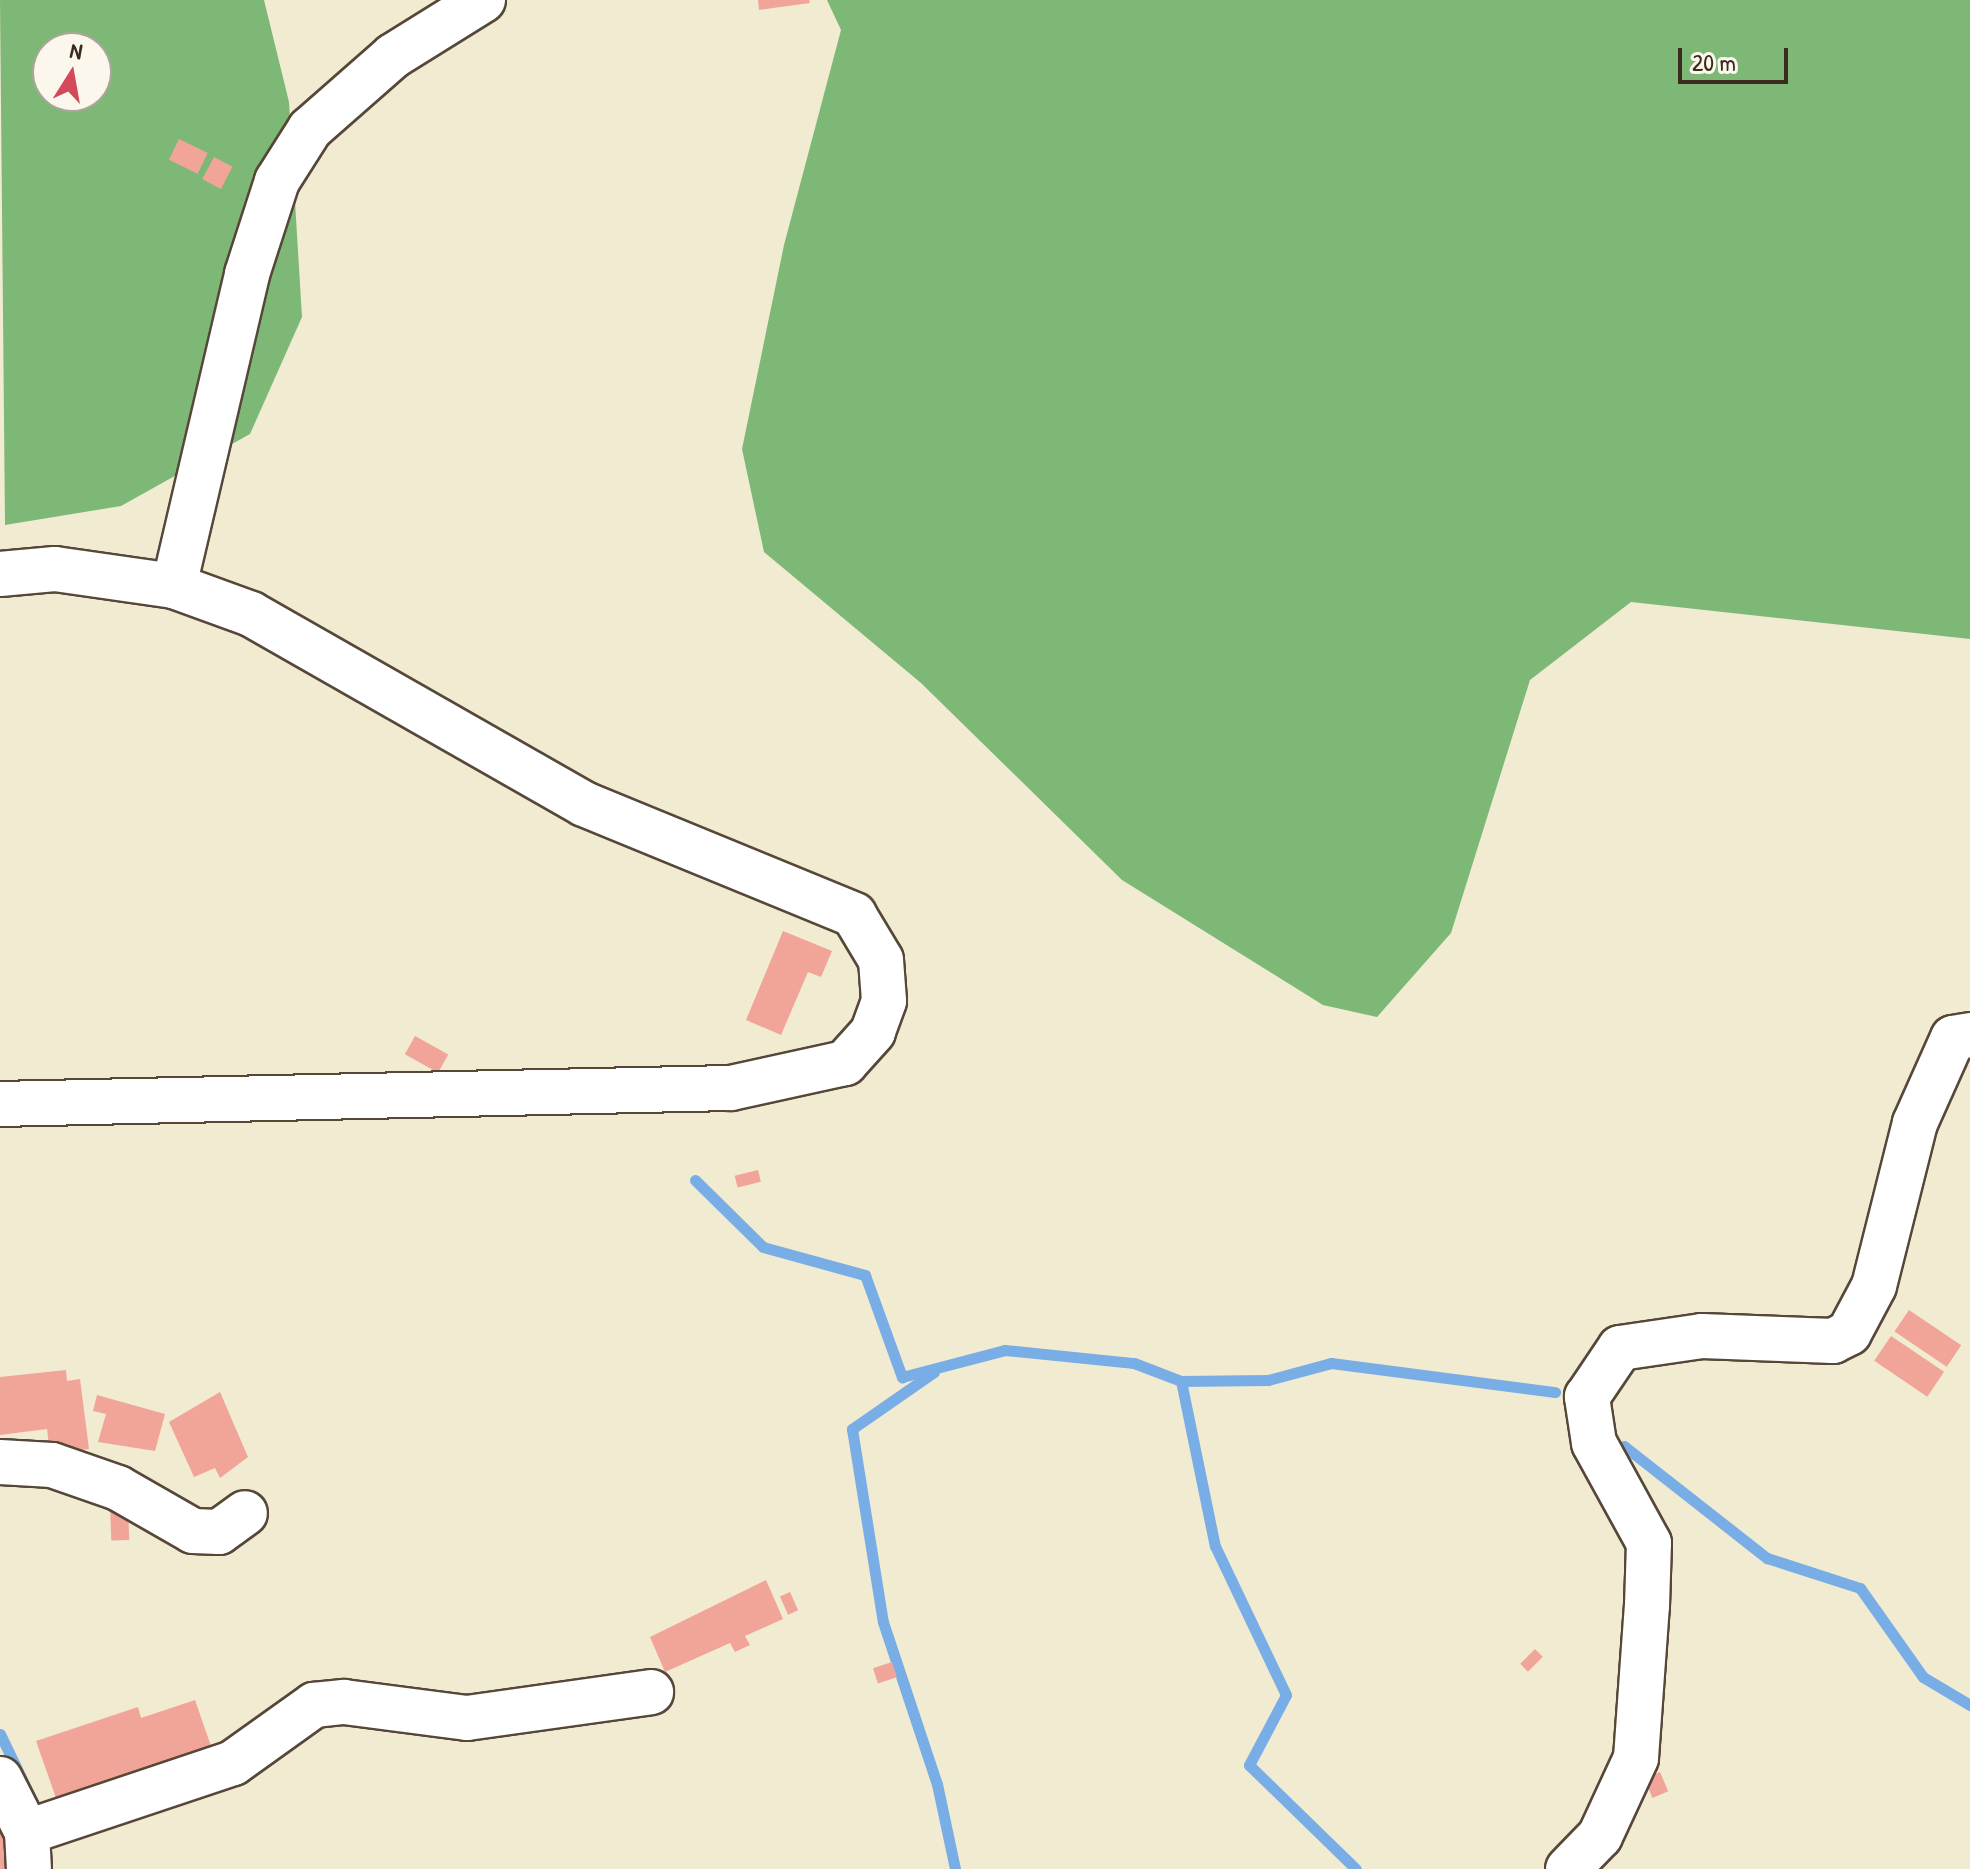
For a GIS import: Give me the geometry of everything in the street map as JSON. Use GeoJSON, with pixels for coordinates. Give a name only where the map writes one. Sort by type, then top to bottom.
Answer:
{"type":"FeatureCollection","features":[{"type":"Feature","properties":{"kind":"street"},"geometry":{"type":"LineString","coordinates":[[174,586],[247,274],[277,181],[310,129],[393,56],[483,0]]}},
{"type":"Feature","properties":{"kind":"street"},"geometry":{"type":"LineString","coordinates":[[0,574],[55,569],[174,586],[251,614],[584,804],[854,915],[881,960],[884,1001],[873,1032],[845,1063],[731,1088],[0,1104]]}},
{"type":"Feature","properties":{"kind":"street"},"geometry":{"type":"LineString","coordinates":[[1568,1869],[1600,1836],[1636,1758],[1647,1606],[1649,1543],[1594,1443],[1587,1397],[1620,1348],[1702,1336],[1833,1341],[1849,1333],[1874,1286],[1915,1123],[1953,1038],[1970,1035]]}},
{"type":"Feature","properties":{"kind":"street"},"geometry":{"type":"LineString","coordinates":[[0,1462],[52,1465],[118,1488],[193,1531],[219,1532],[245,1513]]}},
{"type":"Feature","properties":{"kind":"street"},"geometry":{"type":"LineString","coordinates":[[0,1779],[38,1838],[233,1763],[314,1705],[344,1702],[467,1718],[651,1692]]}},
{"type":"Feature","properties":{"kind":"green space"},"geometry":{"type":"Polygon","coordinates":[[[0,0],[264,0],[289,102],[302,317],[250,434],[121,506],[5,525],[0,0]]]}},
{"type":"Feature","properties":{"kind":"green space"},"geometry":{"type":"Polygon","coordinates":[[[827,0],[1970,0],[1970,639],[1631,602],[1530,680],[1451,933],[1377,1017],[1323,1005],[1122,880],[921,683],[764,552],[742,449],[784,245],[841,30],[827,0]]]}},
{"type":"Feature","properties":{"kind":"building"},"geometry":{"type":"Polygon","coordinates":[[[758,0],[809,0],[810,3],[759,10],[758,0]]]}},
{"type":"Feature","properties":{"kind":"building"},"geometry":{"type":"Polygon","coordinates":[[[179,139],[208,153],[198,174],[169,160],[179,139]]]}},
{"type":"Feature","properties":{"kind":"building"},"geometry":{"type":"Polygon","coordinates":[[[214,157],[233,167],[221,189],[202,179],[214,157]]]}},
{"type":"Feature","properties":{"kind":"building"},"geometry":{"type":"Polygon","coordinates":[[[783,931],[832,951],[821,977],[808,972],[781,1035],[746,1020],[783,931]]]}},
{"type":"Feature","properties":{"kind":"building"},"geometry":{"type":"Polygon","coordinates":[[[415,1036],[448,1054],[438,1073],[405,1054],[415,1036]]]}},
{"type":"Feature","properties":{"kind":"building"},"geometry":{"type":"Polygon","coordinates":[[[758,1170],[761,1182],[738,1187],[735,1176],[758,1170]]]}},
{"type":"Feature","properties":{"kind":"building"},"geometry":{"type":"Polygon","coordinates":[[[1909,1310],[1961,1345],[1947,1367],[1894,1332],[1909,1310]]]}},
{"type":"Feature","properties":{"kind":"building"},"geometry":{"type":"Polygon","coordinates":[[[1891,1336],[1944,1372],[1927,1397],[1874,1361],[1891,1336]]]}},
{"type":"Feature","properties":{"kind":"building"},"geometry":{"type":"Polygon","coordinates":[[[66,1370],[67,1381],[80,1379],[89,1449],[50,1454],[47,1429],[0,1435],[0,1377],[66,1370]]]}},
{"type":"Feature","properties":{"kind":"building"},"geometry":{"type":"Polygon","coordinates":[[[220,1392],[248,1457],[220,1478],[215,1468],[194,1477],[169,1422],[220,1392]]]}},
{"type":"Feature","properties":{"kind":"building"},"geometry":{"type":"Polygon","coordinates":[[[97,1395],[165,1414],[155,1451],[98,1442],[106,1414],[93,1411],[97,1395]]]}},
{"type":"Feature","properties":{"kind":"building"},"geometry":{"type":"Polygon","coordinates":[[[128,1504],[129,1540],[111,1541],[110,1505],[128,1504]]]}},
{"type":"Feature","properties":{"kind":"building"},"geometry":{"type":"Polygon","coordinates":[[[766,1580],[783,1619],[745,1636],[750,1645],[735,1652],[730,1643],[665,1672],[650,1637],[766,1580]]]}},
{"type":"Feature","properties":{"kind":"building"},"geometry":{"type":"Polygon","coordinates":[[[790,1592],[798,1610],[788,1615],[780,1596],[790,1592]]]}},
{"type":"Feature","properties":{"kind":"building"},"geometry":{"type":"Polygon","coordinates":[[[1535,1649],[1543,1657],[1528,1672],[1520,1664],[1535,1649]]]}},
{"type":"Feature","properties":{"kind":"building"},"geometry":{"type":"Polygon","coordinates":[[[892,1662],[897,1677],[878,1683],[873,1668],[892,1662]]]}},
{"type":"Feature","properties":{"kind":"building"},"geometry":{"type":"Polygon","coordinates":[[[195,1700],[212,1749],[57,1801],[36,1741],[138,1707],[141,1718],[195,1700]]]}},
{"type":"Feature","properties":{"kind":"building"},"geometry":{"type":"Polygon","coordinates":[[[1660,1772],[1668,1791],[1653,1798],[1644,1779],[1660,1772]]]}},
{"type":"Feature","properties":{"kind":"building"},"geometry":{"type":"Polygon","coordinates":[[[0,1798],[13,1869],[0,1869],[0,1798]]]}},
{"type":"Feature","properties":{"kind":"waterway"},"geometry":{"type":"LineString","coordinates":[[695,1180],[763,1247],[865,1275],[902,1377],[1005,1350],[1134,1363],[1181,1381],[1268,1380],[1331,1363],[1555,1392]]}},
{"type":"Feature","properties":{"kind":"waterway"},"geometry":{"type":"LineString","coordinates":[[934,1372],[852,1429],[883,1622],[937,1784],[955,1869]]}},
{"type":"Feature","properties":{"kind":"waterway"},"geometry":{"type":"LineString","coordinates":[[1181,1381],[1215,1546],[1286,1695],[1249,1765],[1356,1869]]}},
{"type":"Feature","properties":{"kind":"waterway"},"geometry":{"type":"LineString","coordinates":[[1624,1446],[1767,1558],[1860,1588],[1923,1677],[1970,1705]]}},
{"type":"Feature","properties":{"kind":"waterway"},"geometry":{"type":"LineString","coordinates":[[0,1734],[41,1819]]}}]}
